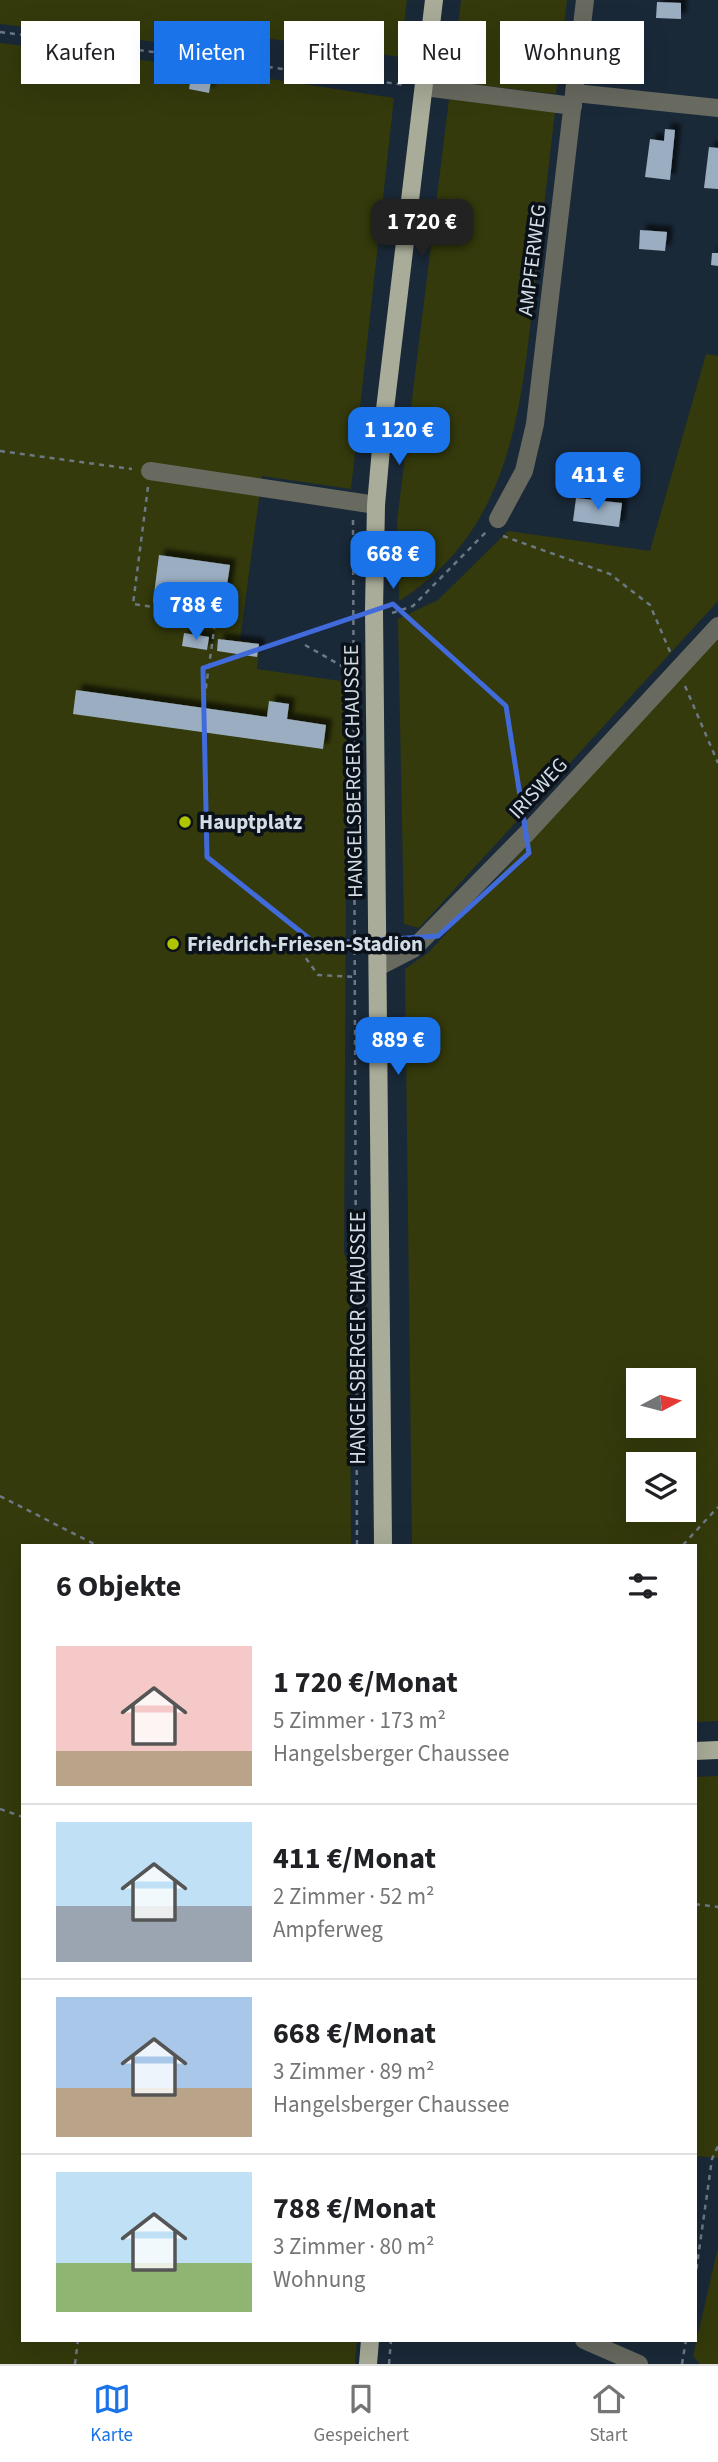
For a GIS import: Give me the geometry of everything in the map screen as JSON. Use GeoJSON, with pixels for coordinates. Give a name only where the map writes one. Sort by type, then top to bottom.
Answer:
{"type":"FeatureCollection","features":[{"type":"Feature","properties":{"kind":"main road","name":"HANGELSBERGER CHAUSSEE"},"geometry":{"type":"LineString","coordinates":[[383,1544],[374,618],[376,505],[434,0]]}},
{"type":"Feature","properties":{"kind":"main road"},"geometry":{"type":"LineString","coordinates":[[697,1751],[718,1751]]}},
{"type":"Feature","properties":{"kind":"main road"},"geometry":{"type":"LineString","coordinates":[[368,2364],[370,2342]]}},
{"type":"Feature","properties":{"kind":"street","name":"AMPFERWEG"},"geometry":{"type":"LineString","coordinates":[[498,527],[524,471],[535,424],[585,0]]}},
{"type":"Feature","properties":{"kind":"street"},"geometry":{"type":"LineString","coordinates":[[424,87],[574,100],[718,108]]}},
{"type":"Feature","properties":{"kind":"street"},"geometry":{"type":"LineString","coordinates":[[150,471],[376,505]]}},
{"type":"Feature","properties":{"kind":"street","name":"IRISWEG"},"geometry":{"type":"LineString","coordinates":[[378,967],[413,948],[528,832],[718,626]]}},
{"type":"Feature","properties":{"kind":"street"},"geometry":{"type":"LineString","coordinates":[[589,2342],[639,2364]]}},
{"type":"Feature","properties":{"kind":"path"},"geometry":{"type":"LineString","coordinates":[[0,32],[424,87]]}},
{"type":"Feature","properties":{"kind":"path"},"geometry":{"type":"LineString","coordinates":[[0,451],[150,471],[133,604],[216,616],[203,708]]}},
{"type":"Feature","properties":{"kind":"path"},"geometry":{"type":"LineString","coordinates":[[352,502],[355,618],[358,1544]]}},
{"type":"Feature","properties":{"kind":"path"},"geometry":{"type":"LineString","coordinates":[[355,618],[374,618],[413,606],[498,527],[610,574],[650,605],[718,763]]}},
{"type":"Feature","properties":{"kind":"path"},"geometry":{"type":"LineString","coordinates":[[306,645],[354,674]]}},
{"type":"Feature","properties":{"kind":"path"},"geometry":{"type":"LineString","coordinates":[[300,950],[317,975],[355,978],[378,967]]}},
{"type":"Feature","properties":{"kind":"path"},"geometry":{"type":"LineString","coordinates":[[0,1496],[94,1544]]}},
{"type":"Feature","properties":{"kind":"path"},"geometry":{"type":"LineString","coordinates":[[684,1544],[718,1507]]}},
{"type":"Feature","properties":{"kind":"path"},"geometry":{"type":"LineString","coordinates":[[0,1809],[21,1816]]}},
{"type":"Feature","properties":{"kind":"path"},"geometry":{"type":"LineString","coordinates":[[697,1904],[718,1907]]}},
{"type":"Feature","properties":{"kind":"path"},"geometry":{"type":"LineString","coordinates":[[697,2265],[712,2159],[718,2146]]}},
{"type":"Feature","properties":{"kind":"path"},"geometry":{"type":"LineString","coordinates":[[75,2364],[78,2342]]}},
{"type":"Feature","properties":{"kind":"path"},"geometry":{"type":"LineString","coordinates":[[389,2364],[391,2342]]}},
{"type":"Feature","properties":{"kind":"path"},"geometry":{"type":"LineString","coordinates":[[682,2364],[686,2342]]}},
{"type":"Feature","properties":{"kind":"highlighted area"},"geometry":{"type":"Polygon","coordinates":[[[393,604],[506,706],[529,853],[438,936],[316,944],[207,857],[203,668],[393,604]]]}},
{"type":"Feature","properties":{"kind":"green space"},"geometry":{"type":"Polygon","coordinates":[[[0,0],[407,0],[404,21],[398,21],[398,57],[384,55],[384,21],[284,21],[284,41],[270,39],[270,21],[154,21],[154,42],[140,40],[140,21],[21,21],[21,26],[0,24],[0,0]]]}},
{"type":"Feature","properties":{"kind":"green space"},"geometry":{"type":"Polygon","coordinates":[[[461,0],[567,0],[565,21],[500,21],[500,84],[557,84],[556,94],[468,84],[486,84],[486,21],[458,21],[461,0]]]}},
{"type":"Feature","properties":{"kind":"green space","name":"Friedrich-Friesen-Stadion"},"geometry":{"type":"Polygon","coordinates":[[[0,43],[21,46],[21,84],[140,84],[140,60],[154,62],[154,84],[270,84],[270,79],[284,81],[284,84],[302,84],[394,98],[351,489],[262,476],[240,640],[260,643],[257,669],[347,682],[344,1254],[349,1262],[351,1544],[21,1544],[21,2342],[357,2342],[355,2364],[0,2364],[0,43]]]}},
{"type":"Feature","properties":{"kind":"green space"},"geometry":{"type":"Polygon","coordinates":[[[449,99],[555,112],[523,380],[504,464],[488,503],[466,539],[436,572],[399,601],[397,521],[449,99]]]}},
{"type":"Feature","properties":{"kind":"green space"},"geometry":{"type":"Polygon","coordinates":[[[706,354],[718,356],[718,601],[419,928],[404,924],[398,619],[438,600],[508,531],[650,551],[706,354]]]}},
{"type":"Feature","properties":{"kind":"green space"},"geometry":{"type":"Polygon","coordinates":[[[718,638],[718,1721],[697,1722],[697,1544],[412,1544],[405,969],[429,952],[718,638]]]}},
{"type":"Feature","properties":{"kind":"green space"},"geometry":{"type":"Polygon","coordinates":[[[718,1776],[718,2158],[697,2156],[697,1777],[718,1776]]]}},
{"type":"Feature","properties":{"kind":"green space"},"geometry":{"type":"Polygon","coordinates":[[[718,2247],[718,2364],[700,2364],[693,2356],[718,2247]]]}},
{"type":"Feature","properties":{"kind":"building"},"geometry":{"type":"Polygon","coordinates":[[[657,2],[681,3],[681,19],[656,18],[657,2]]]}},
{"type":"Feature","properties":{"kind":"building"},"geometry":{"type":"Polygon","coordinates":[[[190,84],[210,84],[209,93],[189,89],[190,84]]]}},
{"type":"Feature","properties":{"kind":"building"},"geometry":{"type":"Polygon","coordinates":[[[665,129],[675,130],[670,180],[645,177],[650,139],[664,141],[665,129]]]}},
{"type":"Feature","properties":{"kind":"building"},"geometry":{"type":"Polygon","coordinates":[[[709,147],[718,148],[718,189],[704,188],[709,147]]]}},
{"type":"Feature","properties":{"kind":"building"},"geometry":{"type":"Polygon","coordinates":[[[640,230],[667,232],[665,251],[639,249],[640,230]]]}},
{"type":"Feature","properties":{"kind":"building"},"geometry":{"type":"Polygon","coordinates":[[[712,253],[718,253],[718,266],[711,265],[712,253]]]}},
{"type":"Feature","properties":{"kind":"building"},"geometry":{"type":"Polygon","coordinates":[[[576,498],[622,503],[619,527],[573,521],[576,498]]]}},
{"type":"Feature","properties":{"kind":"building"},"geometry":{"type":"Polygon","coordinates":[[[159,555],[230,565],[223,612],[153,602],[159,555]]]}},
{"type":"Feature","properties":{"kind":"building"},"geometry":{"type":"Polygon","coordinates":[[[184,633],[209,637],[207,650],[182,646],[184,633]]]}},
{"type":"Feature","properties":{"kind":"building"},"geometry":{"type":"Polygon","coordinates":[[[218,639],[259,644],[257,657],[217,651],[218,639]]]}},
{"type":"Feature","properties":{"kind":"building"},"geometry":{"type":"Polygon","coordinates":[[[76,690],[267,717],[269,701],[289,704],[287,719],[326,725],[323,749],[73,714],[76,690]]]}},
{"type":"Feature","properties":{"kind":"place","name":"Hauptplatz"},"geometry":{"type":"Point","coordinates":[185,822]}},
{"type":"Feature","properties":{"kind":"place","name":"Friedrich-Friesen-Stadion"},"geometry":{"type":"Point","coordinates":[173,944]}}]}
